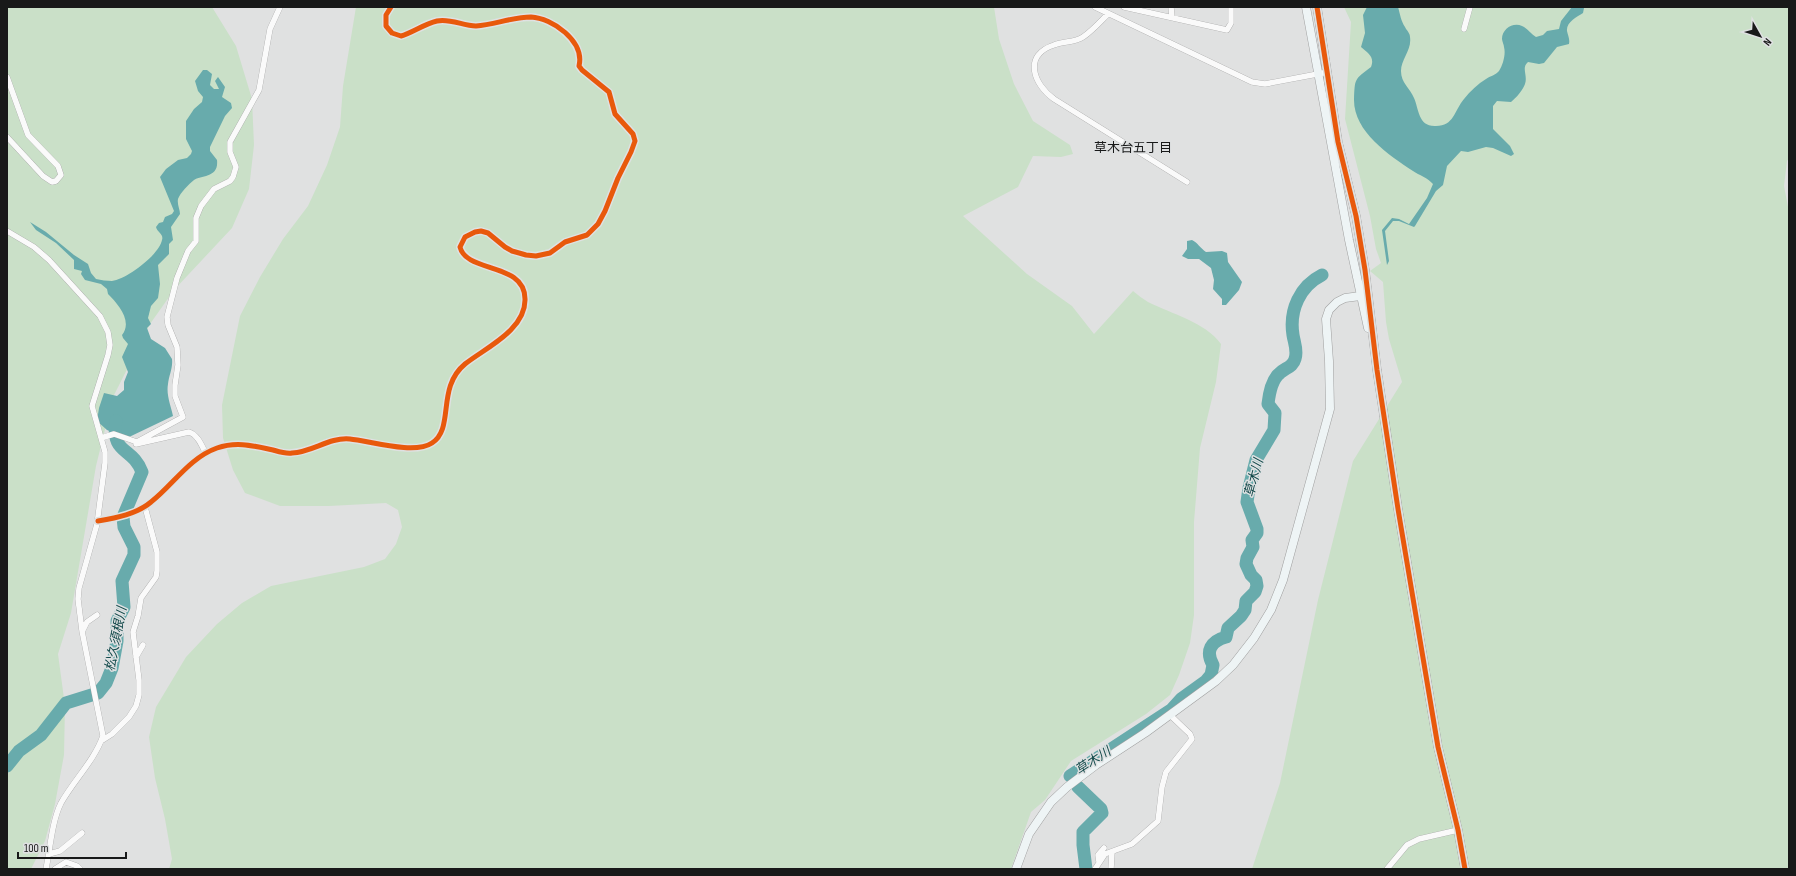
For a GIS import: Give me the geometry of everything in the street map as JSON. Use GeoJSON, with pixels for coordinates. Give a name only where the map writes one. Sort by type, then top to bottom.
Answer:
{"type":"FeatureCollection","features":[{"type":"Feature","properties":{"kind":"street"},"geometry":{"type":"LineString","coordinates":[[135,442],[183,416],[175,396],[178,350],[168,325],[168,307],[184,260],[189,249],[196,241],[196,218],[201,206],[214,189],[230,181],[234,177],[236,167],[230,152],[230,142],[260,90],[270,29],[280,7]]}},
{"type":"Feature","properties":{"kind":"street"},"geometry":{"type":"LineString","coordinates":[[98,521],[145,507],[184,470],[206,454],[221,447],[241,444],[291,454],[305,451],[334,440],[344,439],[392,447],[427,446],[438,437],[444,425],[448,390],[458,372],[470,360],[510,330],[520,316],[525,304],[524,289],[513,277],[500,270],[472,260],[463,253],[460,247],[465,237],[481,231],[488,233],[505,247],[526,255],[536,256],[550,253],[565,242],[587,235],[592,231],[606,211],[618,178],[634,145],[633,134],[615,114],[609,92],[579,66],[580,62],[575,42],[568,34],[558,27],[532,17],[476,26],[440,21],[416,28],[401,36],[392,33],[386,26],[386,15],[391,7]]}},
{"type":"Feature","properties":{"kind":"street"},"geometry":{"type":"LineString","coordinates":[[1095,7],[1252,82],[1265,84],[1328,72]]}},
{"type":"Feature","properties":{"kind":"street"},"geometry":{"type":"LineString","coordinates":[[1124,7],[1227,30],[1231,23],[1231,7]]}},
{"type":"Feature","properties":{"kind":"street"},"geometry":{"type":"LineString","coordinates":[[1171,7],[1172,17]]}},
{"type":"Feature","properties":{"kind":"street"},"geometry":{"type":"LineString","coordinates":[[1306,7],[1364,295],[1438,747],[1458,830],[1465,869]]}},
{"type":"Feature","properties":{"kind":"street"},"geometry":{"type":"LineString","coordinates":[[1317,7],[1338,142],[1356,216],[1364,295]]}},
{"type":"Feature","properties":{"kind":"street"},"geometry":{"type":"LineString","coordinates":[[1464,29],[1470,7]]}},
{"type":"Feature","properties":{"kind":"street"},"geometry":{"type":"LineString","coordinates":[[1108,14],[1084,37],[1068,43],[1054,45],[1042,51],[1035,62],[1035,76],[1037,81],[1046,94],[1186,182]]}},
{"type":"Feature","properties":{"kind":"street"},"geometry":{"type":"LineString","coordinates":[[7,77],[28,135],[58,166],[61,175],[58,180],[52,182],[47,179],[7,138]]}},
{"type":"Feature","properties":{"kind":"street"},"geometry":{"type":"LineString","coordinates":[[7,231],[34,247],[49,260],[100,316],[108,332],[109,350],[92,406],[106,454],[98,521],[79,588],[82,630],[103,736],[97,751],[61,804],[56,815],[46,869]]}},
{"type":"Feature","properties":{"kind":"street"},"geometry":{"type":"LineString","coordinates":[[1016,869],[1029,834],[1051,802],[1067,787],[1096,765],[1170,715],[1216,681],[1233,665],[1254,638],[1271,610],[1283,580],[1330,409],[1330,361],[1326,319],[1329,310],[1337,302],[1345,298],[1364,295]]}},
{"type":"Feature","properties":{"kind":"street"},"geometry":{"type":"LineString","coordinates":[[102,438],[114,434],[141,444],[189,432],[198,439],[206,454]]}},
{"type":"Feature","properties":{"kind":"street"},"geometry":{"type":"LineString","coordinates":[[101,742],[112,734],[129,717],[138,701],[140,685],[133,635],[138,616],[140,598],[156,577],[158,571],[157,552],[145,507]]}},
{"type":"Feature","properties":{"kind":"street"},"geometry":{"type":"LineString","coordinates":[[82,630],[87,622],[97,615]]}},
{"type":"Feature","properties":{"kind":"street"},"geometry":{"type":"LineString","coordinates":[[136,657],[143,645]]}},
{"type":"Feature","properties":{"kind":"street"},"geometry":{"type":"LineString","coordinates":[[1095,869],[1105,854],[1132,844],[1158,821],[1162,785],[1166,772],[1192,739],[1190,734],[1170,715]]}},
{"type":"Feature","properties":{"kind":"street"},"geometry":{"type":"LineString","coordinates":[[1387,869],[1407,845],[1419,839],[1458,830]]}},
{"type":"Feature","properties":{"kind":"street"},"geometry":{"type":"LineString","coordinates":[[49,854],[60,851],[82,833]]}},
{"type":"Feature","properties":{"kind":"street"},"geometry":{"type":"LineString","coordinates":[[1099,862],[1098,855],[1104,848]]}},
{"type":"Feature","properties":{"kind":"street"},"geometry":{"type":"LineString","coordinates":[[1111,869],[1112,852]]}},
{"type":"Feature","properties":{"kind":"street"},"geometry":{"type":"LineString","coordinates":[[55,869],[66,862],[77,866],[80,869]]}},
{"type":"Feature","properties":{"kind":"green space"},"geometry":{"type":"Polygon","coordinates":[[[7,7],[212,7],[236,46],[252,99],[254,145],[249,189],[232,228],[174,290],[150,324],[113,397],[96,466],[71,613],[58,654],[65,706],[64,755],[55,804],[45,841],[31,869],[7,869],[7,7]]]}},
{"type":"Feature","properties":{"kind":"green space"},"geometry":{"type":"Polygon","coordinates":[[[356,7],[994,7],[999,39],[1014,84],[1033,121],[1070,145],[1073,154],[1061,157],[1033,156],[1018,187],[963,216],[1027,274],[1072,306],[1094,334],[1133,291],[1148,302],[1197,324],[1214,336],[1221,344],[1216,382],[1200,448],[1194,522],[1194,615],[1190,643],[1179,675],[1170,695],[1146,714],[1071,761],[1045,800],[1031,812],[1011,869],[169,869],[172,859],[165,819],[155,778],[149,737],[156,707],[186,657],[217,624],[242,603],[271,586],[364,567],[385,559],[396,544],[402,527],[398,510],[386,503],[329,506],[280,506],[245,493],[233,470],[223,438],[222,405],[240,316],[260,277],[283,239],[308,206],[327,165],[340,127],[343,86],[356,7]]]}},
{"type":"Feature","properties":{"kind":"green space"},"geometry":{"type":"Polygon","coordinates":[[[1344,7],[1789,7],[1789,158],[1787,161],[1784,186],[1789,212],[1789,869],[1252,869],[1280,783],[1318,600],[1353,461],[1402,382],[1389,339],[1386,322],[1383,282],[1370,271],[1381,263],[1376,249],[1370,216],[1345,119],[1351,22],[1344,7]]]}},
{"type":"Feature","properties":{"kind":"water"},"geometry":{"type":"Polygon","coordinates":[[[1367,7],[1398,7],[1402,22],[1410,37],[1408,50],[1401,67],[1402,79],[1414,98],[1422,120],[1430,126],[1442,125],[1450,121],[1471,90],[1499,71],[1503,63],[1505,50],[1502,35],[1506,29],[1519,25],[1526,28],[1536,37],[1543,35],[1547,31],[1559,29],[1561,21],[1572,7],[1584,8],[1583,13],[1572,20],[1568,25],[1567,31],[1569,44],[1557,47],[1544,63],[1539,64],[1528,62],[1525,67],[1526,81],[1523,89],[1511,102],[1497,101],[1493,106],[1493,129],[1510,146],[1514,154],[1511,156],[1493,148],[1486,147],[1468,152],[1461,151],[1447,166],[1443,185],[1436,191],[1415,226],[1414,227],[1399,221],[1393,221],[1385,231],[1389,261],[1387,265],[1382,230],[1392,218],[1399,219],[1409,224],[1427,198],[1433,184],[1394,158],[1374,142],[1360,122],[1356,112],[1354,100],[1356,80],[1371,67],[1372,64],[1370,56],[1361,47],[1365,33],[1363,15],[1367,7]]]}},
{"type":"Feature","properties":{"kind":"water"},"geometry":{"type":"Polygon","coordinates":[[[203,70],[207,70],[212,74],[210,85],[214,89],[219,89],[215,81],[218,77],[225,87],[222,97],[231,103],[232,108],[225,116],[210,147],[210,151],[217,160],[215,170],[209,175],[194,180],[187,186],[178,199],[180,214],[171,227],[173,240],[169,244],[169,254],[158,265],[160,284],[158,298],[151,306],[148,318],[151,324],[147,328],[151,339],[165,348],[172,359],[168,381],[168,396],[173,416],[127,438],[107,430],[97,421],[99,408],[104,393],[117,396],[124,390],[124,382],[128,372],[122,357],[128,344],[122,335],[126,324],[123,313],[108,294],[107,289],[101,284],[85,280],[81,274],[82,271],[74,269],[74,260],[56,243],[36,230],[30,222],[46,232],[74,255],[88,264],[91,273],[96,279],[112,281],[126,276],[149,259],[160,246],[162,240],[162,236],[156,227],[159,223],[163,222],[165,217],[172,214],[174,211],[160,177],[166,169],[178,160],[187,158],[191,154],[192,151],[186,139],[186,121],[194,109],[202,102],[203,97],[198,91],[195,81],[203,70]]]}},
{"type":"Feature","properties":{"kind":"water"},"geometry":{"type":"Polygon","coordinates":[[[1192,240],[1206,252],[1222,251],[1227,253],[1228,262],[1242,282],[1239,290],[1226,305],[1222,305],[1222,299],[1213,289],[1214,280],[1211,268],[1199,259],[1188,259],[1182,256],[1187,249],[1187,241],[1192,240]]]}},
{"type":"Feature","properties":{"kind":"waterway","name":"草木川"},"geometry":{"type":"LineString","coordinates":[[1070,776],[1171,710],[1181,699],[1206,681],[1211,675],[1213,665],[1210,655],[1211,647],[1217,641],[1226,637],[1228,628],[1241,616],[1245,610],[1246,601],[1255,592],[1257,586],[1256,580],[1251,575],[1246,564],[1247,558],[1253,547],[1252,540],[1257,533],[1257,529],[1247,502],[1249,488],[1256,460],[1274,430],[1275,413],[1268,404],[1271,387],[1277,376],[1293,364],[1296,356],[1292,326],[1295,308],[1302,292],[1314,280],[1322,275]]}},
{"type":"Feature","properties":{"kind":"waterway","name":"松久須根川"},"geometry":{"type":"LineString","coordinates":[[7,766],[19,751],[41,735],[66,703],[98,693],[106,683],[112,668],[117,641],[117,621],[124,607],[122,581],[134,555],[134,547],[124,527],[123,517],[142,472],[133,458],[119,445],[115,432],[116,421]]}},
{"type":"Feature","properties":{"kind":"waterway","name":"草木川"},"geometry":{"type":"LineString","coordinates":[[1078,787],[1101,809],[1102,813],[1083,832],[1086,869]]}},
{"type":"Feature","properties":{"kind":"cycle path"},"geometry":{"type":"LineString","coordinates":[[98,521],[126,515],[139,510],[159,495],[198,458],[207,452],[224,446],[245,445],[283,453],[290,453],[300,452],[328,442],[342,439],[403,448],[414,448],[432,443],[439,436],[443,428],[448,396],[451,384],[456,374],[465,364],[493,345],[512,329],[524,310],[525,299],[522,287],[516,279],[506,273],[473,261],[465,255],[460,247],[465,237],[481,231],[488,233],[512,251],[536,256],[550,253],[565,242],[587,235],[598,224],[635,141],[633,134],[615,114],[609,92],[579,66],[580,57],[577,48],[565,32],[557,26],[539,18],[531,17],[517,18],[476,26],[442,20],[427,24],[401,36],[392,33],[386,26],[386,15],[391,7]]}},
{"type":"Feature","properties":{"kind":"cycle path"},"geometry":{"type":"LineString","coordinates":[[1317,7],[1338,142],[1356,216],[1365,270],[1377,370],[1398,509],[1438,747],[1458,830],[1465,869]]}},
{"type":"Feature","properties":{"kind":"district","name":"草木台五丁目"},"geometry":{"type":"Point","coordinates":[1133,148]}}]}
